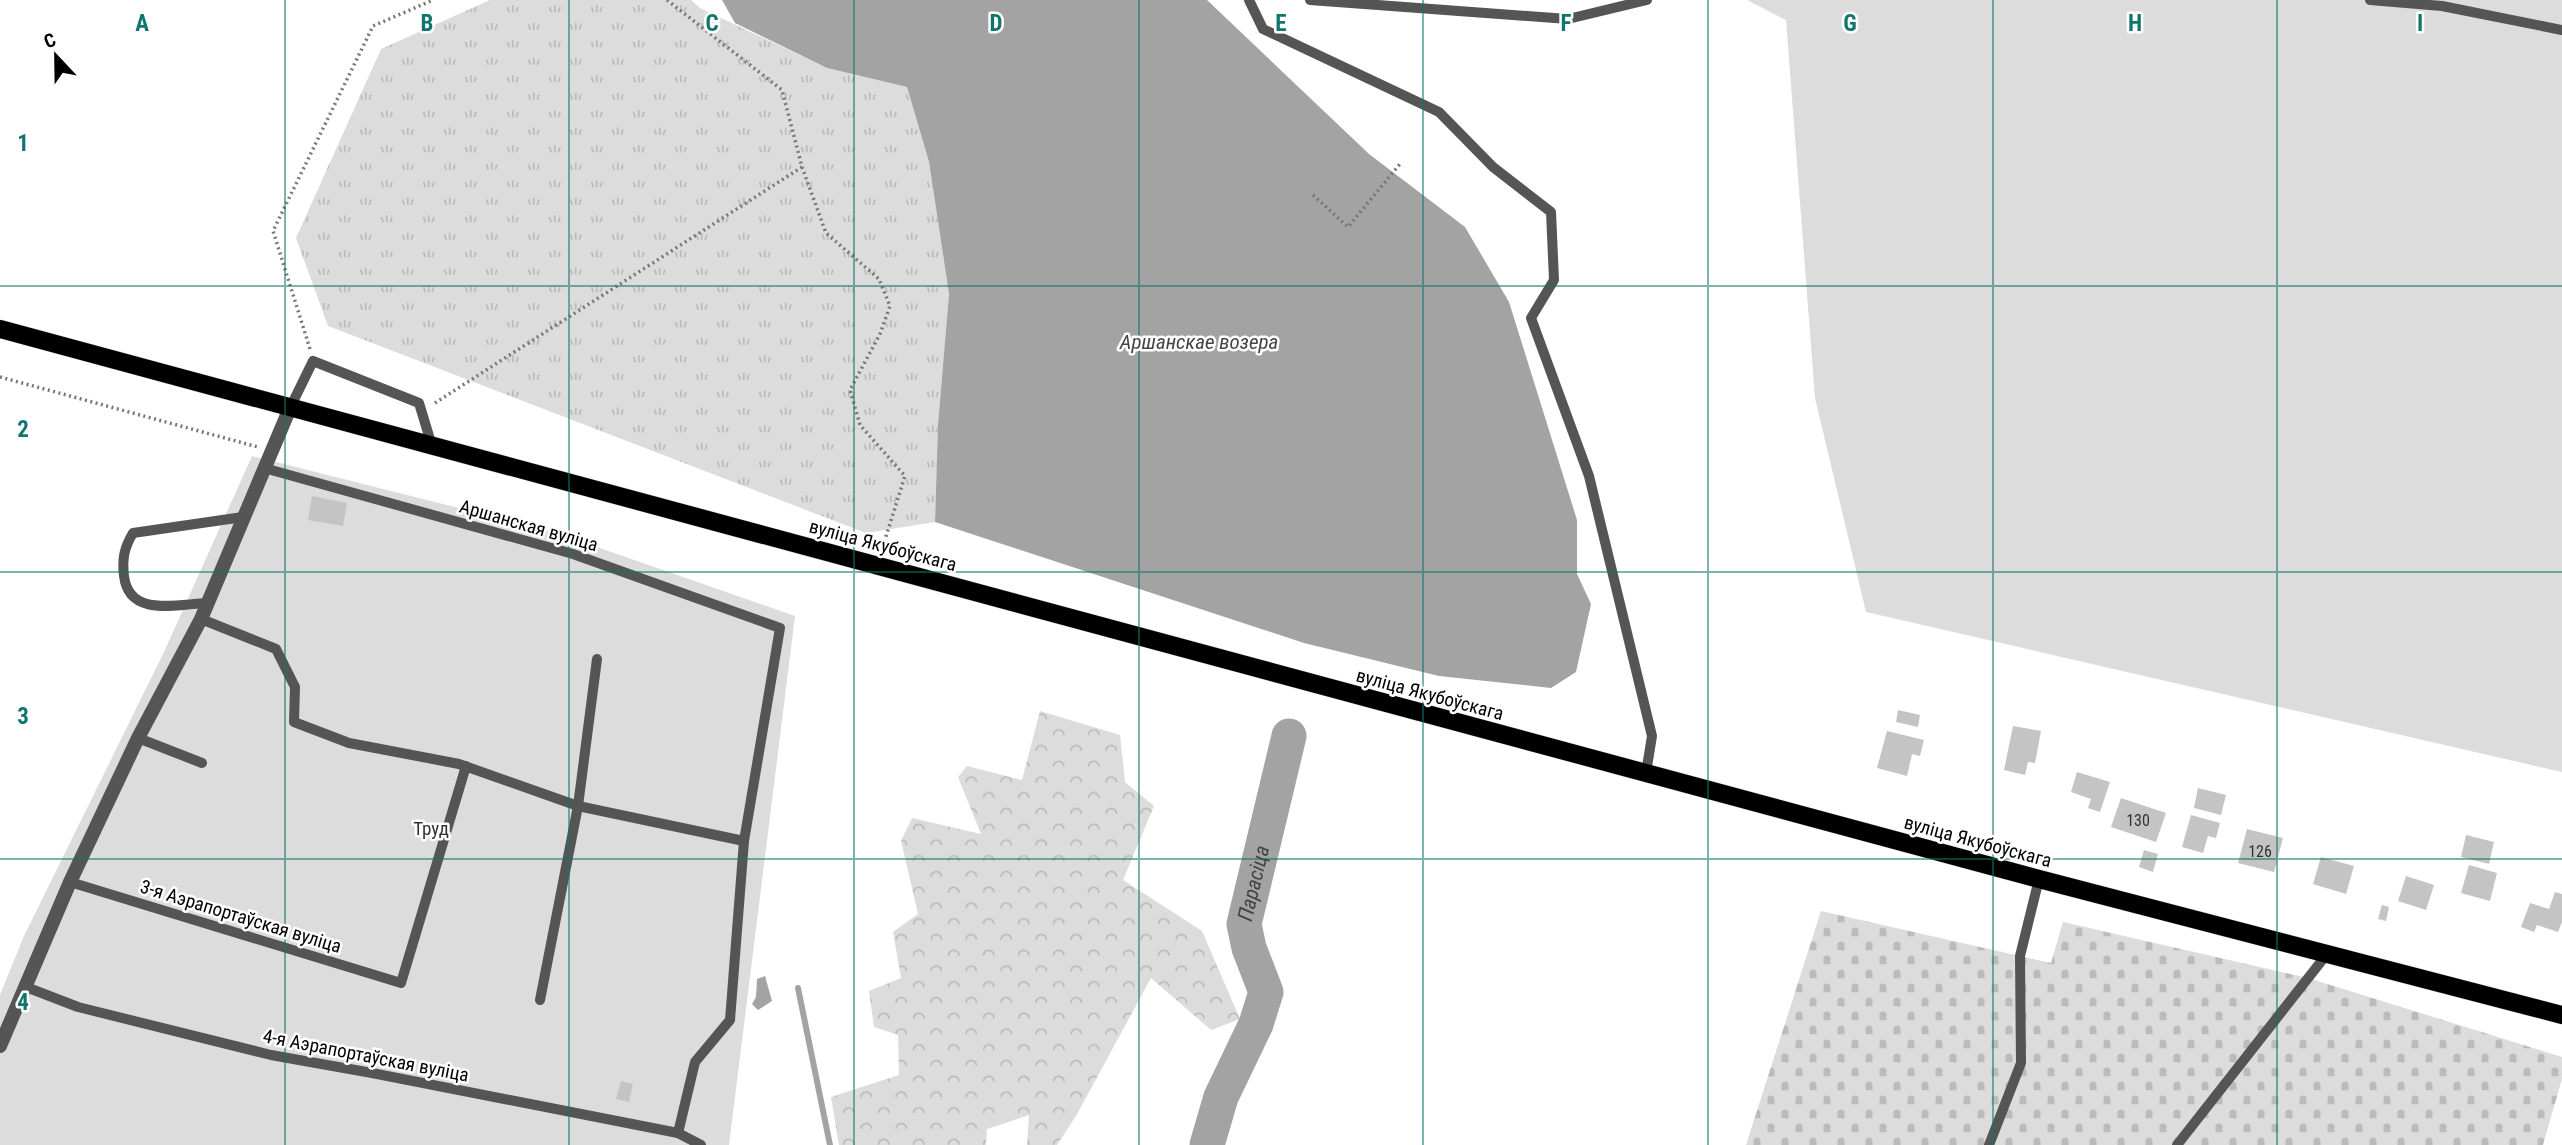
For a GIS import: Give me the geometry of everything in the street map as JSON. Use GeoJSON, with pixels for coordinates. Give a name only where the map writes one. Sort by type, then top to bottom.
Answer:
{"type":"FeatureCollection","features":[{"type":"Feature","properties":{"kind":"main road","name":"вуліца Якубоўскага"},"geometry":{"type":"LineString","coordinates":[[0,328],[1415,712],[2562,1015]]}},
{"type":"Feature","properties":{"kind":"street"},"geometry":{"type":"LineString","coordinates":[[0,1046],[71,882],[138,738],[201,619],[290,408]]}},
{"type":"Feature","properties":{"kind":"lane"},"geometry":{"type":"LineString","coordinates":[[1248,0],[1263,29],[1439,112],[1493,167],[1551,212],[1554,280],[1531,318],[1592,489],[1652,736],[1646,773]]}},
{"type":"Feature","properties":{"kind":"lane"},"geometry":{"type":"LineString","coordinates":[[1310,0],[1568,19],[1647,0]]}},
{"type":"Feature","properties":{"kind":"lane"},"geometry":{"type":"LineString","coordinates":[[2370,0],[2442,6],[2562,30]]}},
{"type":"Feature","properties":{"kind":"lane"},"geometry":{"type":"LineString","coordinates":[[290,408],[313,361],[419,403],[432,446]]}},
{"type":"Feature","properties":{"kind":"lane","name":"Аршанская вуліца"},"geometry":{"type":"LineString","coordinates":[[264,468],[573,554],[780,628],[744,841]]}},
{"type":"Feature","properties":{"kind":"lane"},"geometry":{"type":"LineString","coordinates":[[208,603],[162,606],[134,600],[126,589],[124,549],[133,533],[243,517]]}},
{"type":"Feature","properties":{"kind":"lane"},"geometry":{"type":"LineString","coordinates":[[201,619],[276,649],[295,687],[294,722],[349,743],[466,766],[578,806],[744,841],[730,1020],[695,1062],[678,1133]]}},
{"type":"Feature","properties":{"kind":"lane"},"geometry":{"type":"LineString","coordinates":[[540,1000],[578,806],[597,659]]}},
{"type":"Feature","properties":{"kind":"lane"},"geometry":{"type":"LineString","coordinates":[[138,738],[202,763]]}},
{"type":"Feature","properties":{"kind":"lane","name":"3-я Аэрапортаўская вуліца"},"geometry":{"type":"LineString","coordinates":[[71,882],[401,983],[466,766]]}},
{"type":"Feature","properties":{"kind":"lane"},"geometry":{"type":"LineString","coordinates":[[1989,1145],[2021,1063],[2020,956],[2039,879]]}},
{"type":"Feature","properties":{"kind":"lane"},"geometry":{"type":"LineString","coordinates":[[2177,1145],[2327,954]]}},
{"type":"Feature","properties":{"kind":"lane","name":"4-я Аэрапортаўская вуліца"},"geometry":{"type":"LineString","coordinates":[[26,987],[78,1007],[271,1055],[678,1133],[701,1145]]}},
{"type":"Feature","properties":{"kind":"path"},"geometry":{"type":"LineString","coordinates":[[313,361],[273,231],[373,26],[433,0]]}},
{"type":"Feature","properties":{"kind":"path"},"geometry":{"type":"LineString","coordinates":[[667,0],[782,90],[802,167],[826,233],[879,279],[890,306],[880,334],[850,390],[860,425],[905,476],[877,565]]}},
{"type":"Feature","properties":{"kind":"path"},"geometry":{"type":"LineString","coordinates":[[1313,195],[1348,227],[1400,164]]}},
{"type":"Feature","properties":{"kind":"path"},"geometry":{"type":"LineString","coordinates":[[421,411],[802,167]]}},
{"type":"Feature","properties":{"kind":"path"},"geometry":{"type":"LineString","coordinates":[[0,377],[271,450]]}},
{"type":"Feature","properties":{"kind":"green space"},"geometry":{"type":"Polygon","coordinates":[[[490,0],[691,0],[700,8],[827,68],[907,87],[929,162],[949,294],[938,424],[935,522],[866,533],[328,326],[296,238],[381,49],[490,0]]]}},
{"type":"Feature","properties":{"kind":"green space"},"geometry":{"type":"Polygon","coordinates":[[[1747,0],[2562,0],[2562,772],[1866,612],[1815,398],[1786,20],[1747,0]]]}},
{"type":"Feature","properties":{"kind":"green space","name":"Труд"},"geometry":{"type":"Polygon","coordinates":[[[252,456],[554,532],[795,616],[729,1145],[0,1145],[0,995],[24,936],[164,652],[252,456]]]}},
{"type":"Feature","properties":{"kind":"green space"},"geometry":{"type":"Polygon","coordinates":[[[1040,711],[1120,735],[1125,782],[1154,806],[1123,880],[1202,931],[1240,1019],[1211,1030],[1151,978],[1076,1116],[1057,1145],[1027,1145],[1029,1115],[987,1129],[986,1145],[839,1145],[831,1097],[899,1075],[898,1035],[874,1027],[869,991],[901,978],[893,932],[918,914],[901,841],[912,818],[981,834],[958,777],[967,766],[1022,780],[1040,711]]]}},
{"type":"Feature","properties":{"kind":"green space"},"geometry":{"type":"Polygon","coordinates":[[[1821,911],[2051,963],[2063,922],[2308,978],[2562,1057],[2562,1079],[2543,1145],[1746,1145],[1821,911]]]}},
{"type":"Feature","properties":{"kind":"water","name":"Аршанскае возера"},"geometry":{"type":"Polygon","coordinates":[[[722,0],[1207,0],[1369,154],[1465,227],[1509,302],[1577,520],[1577,574],[1591,604],[1576,672],[1551,688],[1439,676],[1304,643],[935,522],[938,424],[949,294],[929,162],[907,87],[827,68],[735,23],[722,0]]]}},
{"type":"Feature","properties":{"kind":"water"},"geometry":{"type":"Polygon","coordinates":[[[765,976],[772,1001],[758,1010],[752,1004],[756,997],[757,979],[765,976]]]}},
{"type":"Feature","properties":{"kind":"building"},"geometry":{"type":"Polygon","coordinates":[[[312,496],[347,503],[343,526],[308,520],[312,496]]]}},
{"type":"Feature","properties":{"kind":"building"},"geometry":{"type":"Polygon","coordinates":[[[1898,710],[1920,715],[1918,727],[1896,722],[1898,710]]]}},
{"type":"Feature","properties":{"kind":"building"},"geometry":{"type":"Polygon","coordinates":[[[2013,726],[2041,731],[2035,763],[2028,762],[2025,775],[2004,770],[2013,726]]]}},
{"type":"Feature","properties":{"kind":"building"},"geometry":{"type":"Polygon","coordinates":[[[1887,731],[1924,740],[1920,756],[1912,754],[1907,776],[1877,768],[1887,731]]]}},
{"type":"Feature","properties":{"kind":"building"},"geometry":{"type":"Polygon","coordinates":[[[2077,772],[2110,782],[2100,812],[2088,808],[2091,799],[2071,792],[2077,772]]]}},
{"type":"Feature","properties":{"kind":"building"},"geometry":{"type":"Polygon","coordinates":[[[2198,788],[2226,795],[2221,815],[2194,808],[2198,788]]]}},
{"type":"Feature","properties":{"kind":"building"},"geometry":{"type":"Polygon","coordinates":[[[2121,798],[2166,813],[2156,842],[2111,827],[2121,798]]]}},
{"type":"Feature","properties":{"kind":"building"},"geometry":{"type":"Polygon","coordinates":[[[2191,815],[2220,823],[2216,838],[2208,836],[2203,853],[2182,847],[2191,815]]]}},
{"type":"Feature","properties":{"kind":"building"},"geometry":{"type":"Polygon","coordinates":[[[2247,829],[2283,838],[2274,872],[2238,863],[2247,829]]]}},
{"type":"Feature","properties":{"kind":"building"},"geometry":{"type":"Polygon","coordinates":[[[2466,835],[2494,842],[2489,864],[2461,857],[2466,835]]]}},
{"type":"Feature","properties":{"kind":"building"},"geometry":{"type":"Polygon","coordinates":[[[2144,850],[2158,854],[2153,872],[2139,867],[2144,850]]]}},
{"type":"Feature","properties":{"kind":"building"},"geometry":{"type":"Polygon","coordinates":[[[2321,857],[2354,866],[2346,894],[2313,884],[2321,857]]]}},
{"type":"Feature","properties":{"kind":"building"},"geometry":{"type":"Polygon","coordinates":[[[2469,865],[2497,873],[2490,901],[2461,893],[2469,865]]]}},
{"type":"Feature","properties":{"kind":"building"},"geometry":{"type":"Polygon","coordinates":[[[2406,876],[2434,885],[2426,910],[2398,901],[2406,876]]]}},
{"type":"Feature","properties":{"kind":"building"},"geometry":{"type":"Polygon","coordinates":[[[2555,892],[2562,894],[2562,922],[2558,932],[2537,925],[2534,932],[2521,927],[2530,903],[2549,909],[2555,892]]]}},
{"type":"Feature","properties":{"kind":"building"},"geometry":{"type":"Polygon","coordinates":[[[2382,905],[2389,907],[2386,921],[2378,919],[2382,905]]]}},
{"type":"Feature","properties":{"kind":"building"},"geometry":{"type":"Polygon","coordinates":[[[621,1081],[633,1084],[629,1102],[616,1099],[621,1081]]]}},
{"type":"Feature","properties":{"kind":"waterway","name":"Парасіца"},"geometry":{"type":"LineString","coordinates":[[1207,1145],[1221,1097],[1256,1024],[1266,992],[1249,948],[1244,924],[1289,736]]}},
{"type":"Feature","properties":{"kind":"waterway"},"geometry":{"type":"LineString","coordinates":[[798,988],[830,1145]]}}]}
